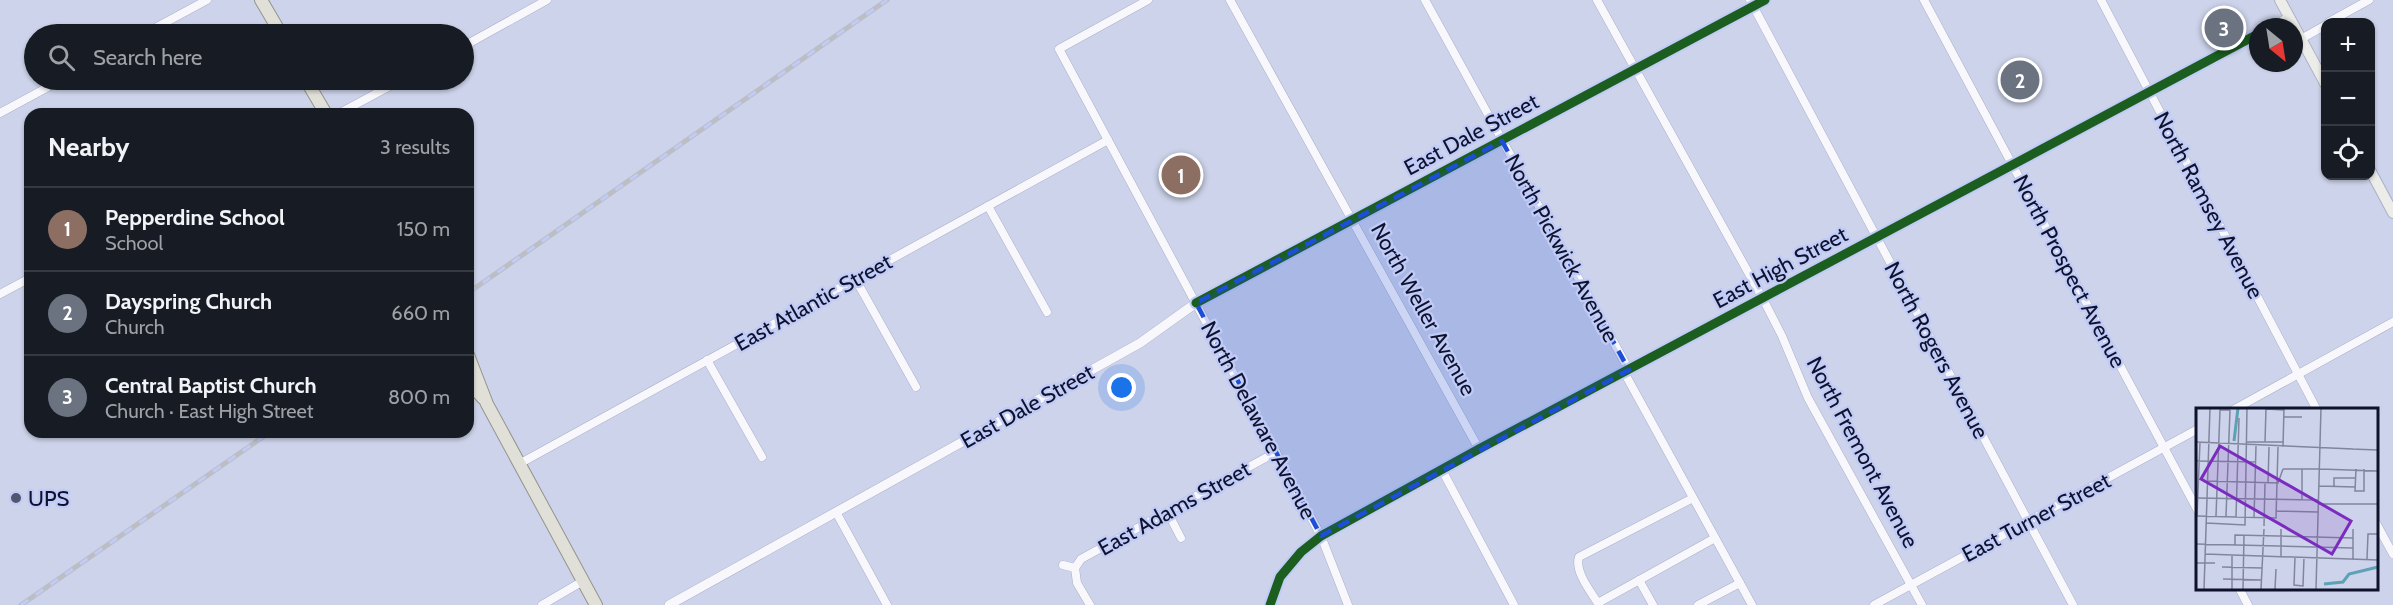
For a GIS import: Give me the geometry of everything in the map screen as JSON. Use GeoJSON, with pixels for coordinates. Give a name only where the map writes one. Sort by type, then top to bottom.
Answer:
{"type":"FeatureCollection","features":[{"type":"Feature","properties":{"kind":"main road"},"geometry":{"type":"LineString","coordinates":[[261,0],[275,24]]}},
{"type":"Feature","properties":{"kind":"main road"},"geometry":{"type":"LineString","coordinates":[[2280,0],[2289,17]]}},
{"type":"Feature","properties":{"kind":"main road"},"geometry":{"type":"LineString","coordinates":[[2303,43],[2321,77]]}},
{"type":"Feature","properties":{"kind":"main road"},"geometry":{"type":"LineString","coordinates":[[312,90],[322,108]]}},
{"type":"Feature","properties":{"kind":"main road"},"geometry":{"type":"LineString","coordinates":[[2375,179],[2393,213]]}},
{"type":"Feature","properties":{"kind":"main road"},"geometry":{"type":"LineString","coordinates":[[474,370],[487,404],[596,605]]}},
{"type":"Feature","properties":{"kind":"main road"},"geometry":{"type":"LineString","coordinates":[[474,388],[487,404]]}},
{"type":"Feature","properties":{"kind":"street"},"geometry":{"type":"LineString","coordinates":[[163,24],[207,0]]}},
{"type":"Feature","properties":{"kind":"street"},"geometry":{"type":"LineString","coordinates":[[474,40],[547,0]]}},
{"type":"Feature","properties":{"kind":"street","name":"North Delaware Avenue"},"geometry":{"type":"LineString","coordinates":[[1148,0],[1059,48],[1321,536],[1348,605]]}},
{"type":"Feature","properties":{"kind":"street","name":"North Weller Avenue"},"geometry":{"type":"LineString","coordinates":[[1230,0],[1479,449]]}},
{"type":"Feature","properties":{"kind":"street","name":"North Pickwick Avenue"},"geometry":{"type":"LineString","coordinates":[[1425,0],[1752,605]]}},
{"type":"Feature","properties":{"kind":"street","name":"North Fremont Avenue"},"geometry":{"type":"LineString","coordinates":[[1597,0],[1763,299],[1782,336],[1808,398],[1922,605]]}},
{"type":"Feature","properties":{"kind":"street","name":"East Dale Street"},"geometry":{"type":"LineString","coordinates":[[669,605],[1140,343],[1196,303],[1502,141],[1752,3],[1765,0]]}},
{"type":"Feature","properties":{"kind":"street","name":"North Prospect Avenue"},"geometry":{"type":"LineString","coordinates":[[1924,0],[2196,507]]}},
{"type":"Feature","properties":{"kind":"street","name":"North Ramsey Avenue"},"geometry":{"type":"LineString","coordinates":[[2101,0],[2316,408]]}},
{"type":"Feature","properties":{"kind":"street"},"geometry":{"type":"LineString","coordinates":[[2337,18],[2369,0]]}},
{"type":"Feature","properties":{"kind":"street","name":"North Rogers Avenue"},"geometry":{"type":"LineString","coordinates":[[1752,3],[2073,605]]}},
{"type":"Feature","properties":{"kind":"street"},"geometry":{"type":"LineString","coordinates":[[2303,38],[2321,27]]}},
{"type":"Feature","properties":{"kind":"street","name":"East High Street"},"geometry":{"type":"LineString","coordinates":[[1270,605],[1280,577],[1301,552],[1321,536],[1479,449],[2249,39]]}},
{"type":"Feature","properties":{"kind":"street"},"geometry":{"type":"LineString","coordinates":[[0,113],[43,90]]}},
{"type":"Feature","properties":{"kind":"street"},"geometry":{"type":"LineString","coordinates":[[349,108],[382,90]]}},
{"type":"Feature","properties":{"kind":"street","name":"East Atlantic Street"},"geometry":{"type":"LineString","coordinates":[[519,464],[1108,140]]}},
{"type":"Feature","properties":{"kind":"street"},"geometry":{"type":"LineString","coordinates":[[988,206],[1047,312]]}},
{"type":"Feature","properties":{"kind":"street"},"geometry":{"type":"LineString","coordinates":[[856,280],[916,387]]}},
{"type":"Feature","properties":{"kind":"street"},"geometry":{"type":"LineString","coordinates":[[0,294],[24,281]]}},
{"type":"Feature","properties":{"kind":"street"},"geometry":{"type":"LineString","coordinates":[[2237,408],[2393,322]]}},
{"type":"Feature","properties":{"kind":"street"},"geometry":{"type":"LineString","coordinates":[[707,360],[762,457]]}},
{"type":"Feature","properties":{"kind":"street","name":"East Turner Street"},"geometry":{"type":"LineString","coordinates":[[1874,605],[2196,430]]}},
{"type":"Feature","properties":{"kind":"street","name":"East Adams Street"},"geometry":{"type":"LineString","coordinates":[[1075,568],[1088,555],[1276,452]]}},
{"type":"Feature","properties":{"kind":"street"},"geometry":{"type":"LineString","coordinates":[[1442,470],[1514,605]]}},
{"type":"Feature","properties":{"kind":"street"},"geometry":{"type":"LineString","coordinates":[[1693,498],[1579,557],[1577,562],[1579,570],[1598,604],[1715,538]]}},
{"type":"Feature","properties":{"kind":"street"},"geometry":{"type":"LineString","coordinates":[[836,512],[887,605]]}},
{"type":"Feature","properties":{"kind":"street"},"geometry":{"type":"LineString","coordinates":[[1168,513],[1181,538]]}},
{"type":"Feature","properties":{"kind":"street"},"geometry":{"type":"LineString","coordinates":[[2378,527],[2393,554]]}},
{"type":"Feature","properties":{"kind":"street"},"geometry":{"type":"LineString","coordinates":[[1063,564],[1075,568],[1077,583],[1090,605]]}},
{"type":"Feature","properties":{"kind":"street"},"geometry":{"type":"LineString","coordinates":[[1639,580],[1653,605]]}},
{"type":"Feature","properties":{"kind":"street"},"geometry":{"type":"LineString","coordinates":[[542,605],[583,582]]}},
{"type":"Feature","properties":{"kind":"street"},"geometry":{"type":"LineString","coordinates":[[1698,605],[1740,583]]}},
{"type":"Feature","properties":{"kind":"street"},"geometry":{"type":"LineString","coordinates":[[2240,590],[2248,605]]}},
{"type":"Feature","properties":{"kind":"highlighted area"},"geometry":{"type":"Polygon","coordinates":[[[1502,141],[1629,370],[1321,536],[1196,303],[1502,141]]]}},
{"type":"Feature","properties":{"kind":"railway"},"geometry":{"type":"LineString","coordinates":[[474,289],[887,0]]}},
{"type":"Feature","properties":{"kind":"railway"},"geometry":{"type":"LineString","coordinates":[[21,605],[261,438]]}},
{"type":"Feature","properties":{"kind":"cycle path"},"geometry":{"type":"LineString","coordinates":[[1196,303],[1765,0]]}},
{"type":"Feature","properties":{"kind":"cycle path"},"geometry":{"type":"LineString","coordinates":[[1270,605],[1280,577],[1301,552],[1321,536],[1479,449],[2249,39]]}},
{"type":"Feature","properties":{"kind":"place","name":"Central Baptist Church"},"geometry":{"type":"Point","coordinates":[2224,28]}},
{"type":"Feature","properties":{"kind":"place","name":"Dayspring Church"},"geometry":{"type":"Point","coordinates":[2020,80]}},
{"type":"Feature","properties":{"kind":"place","name":"Pepperdine School"},"geometry":{"type":"Point","coordinates":[1181,175]}},
{"type":"Feature","properties":{"kind":"place","name":"UPS"},"geometry":{"type":"Point","coordinates":[16,498]}}]}
